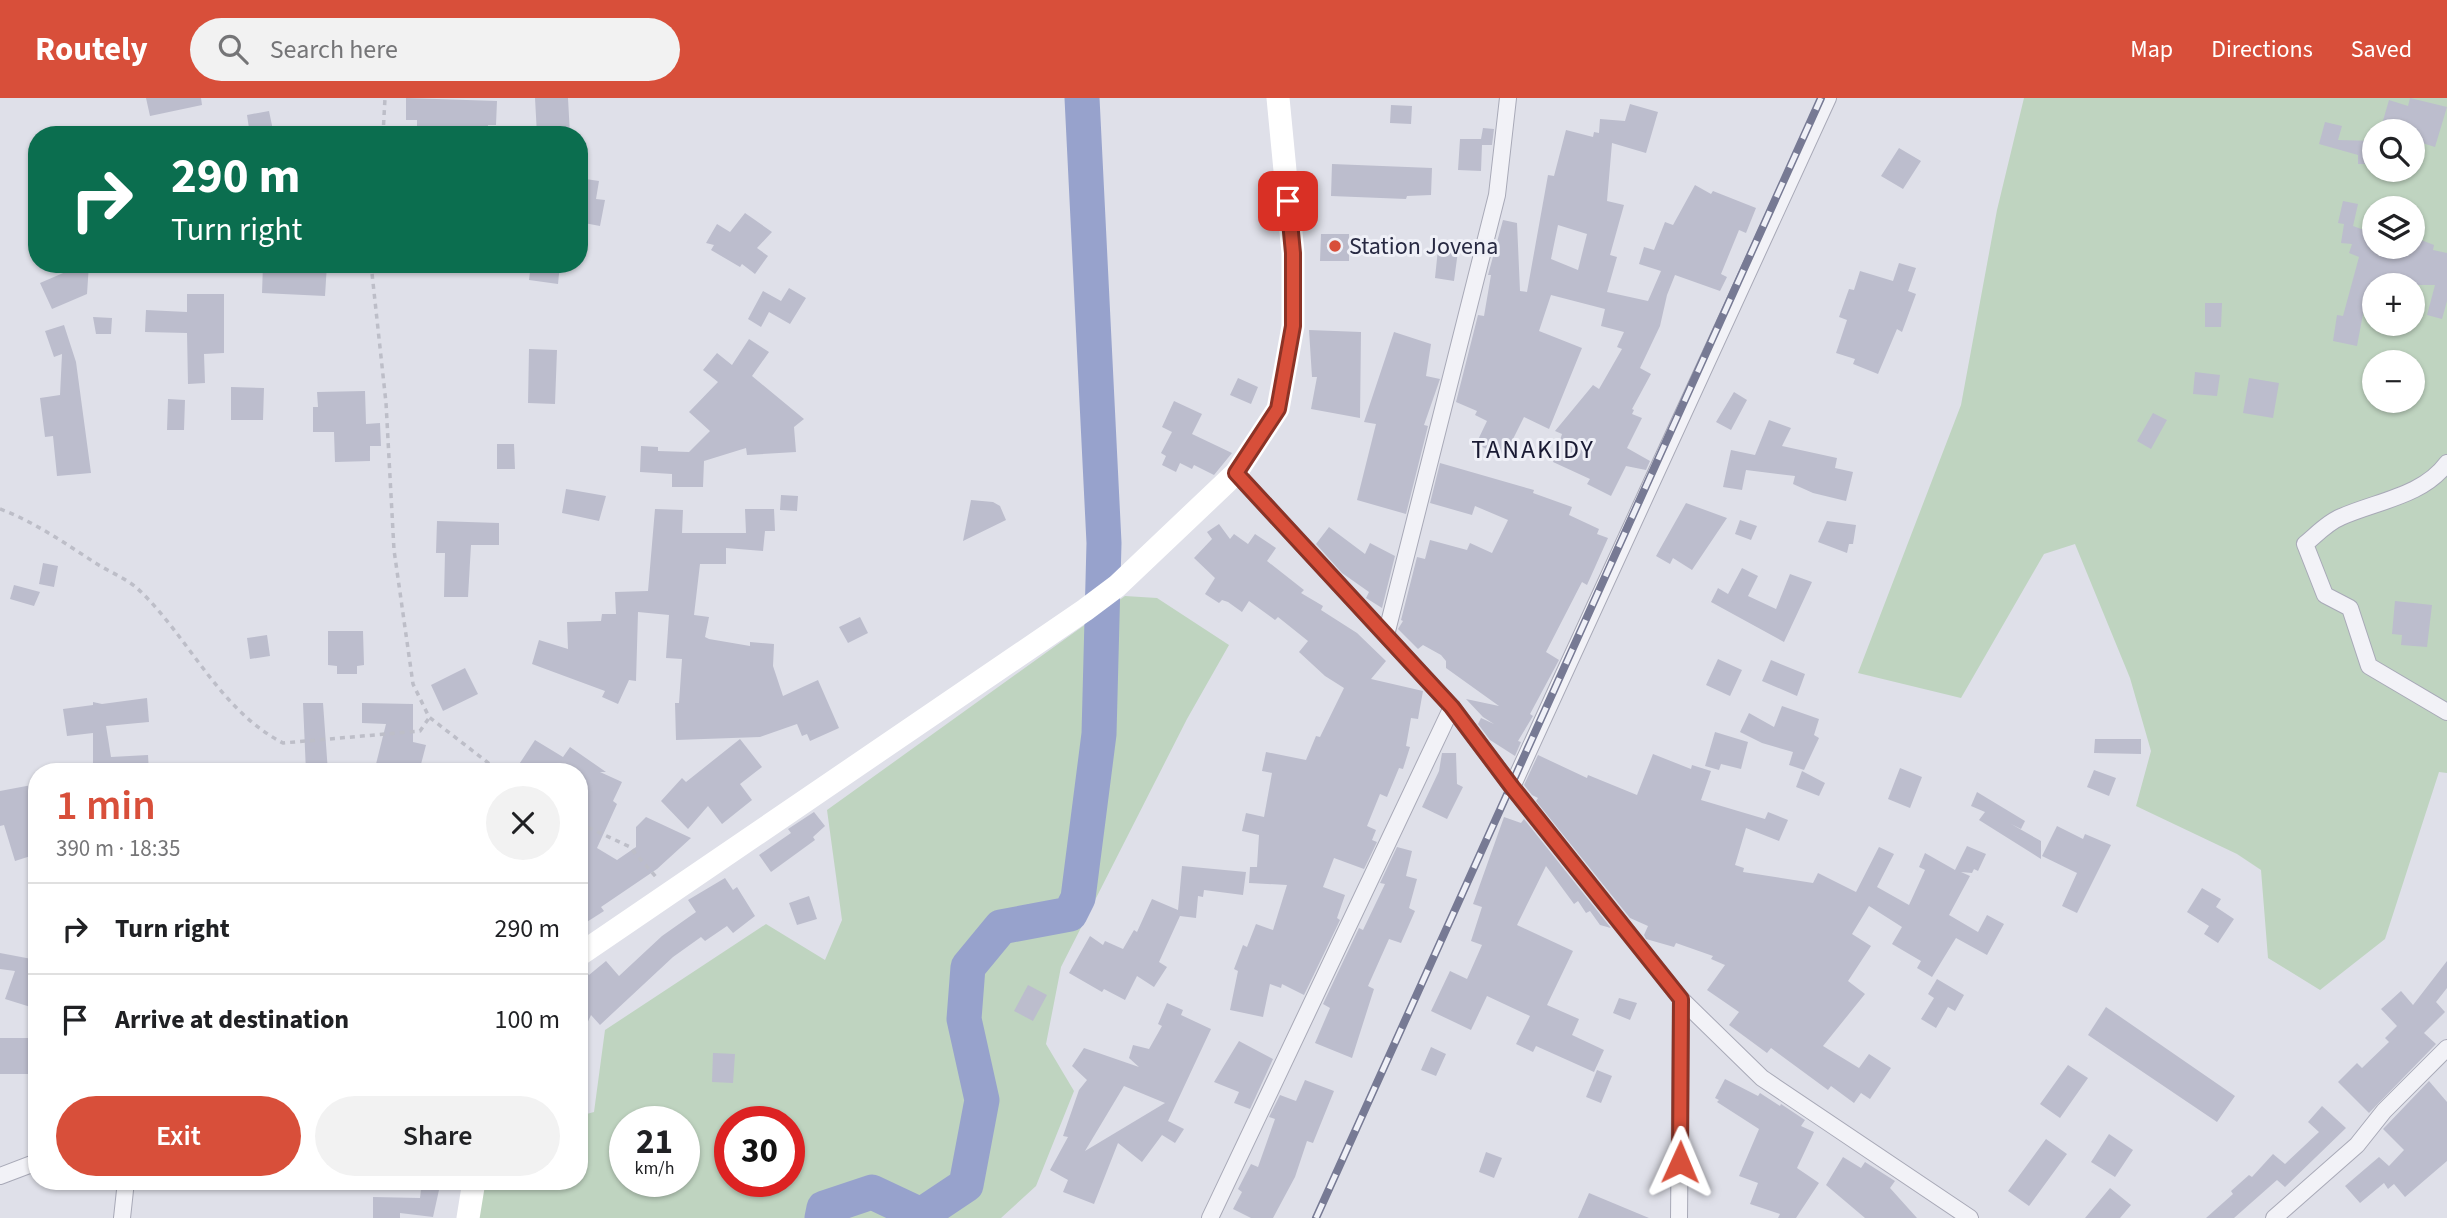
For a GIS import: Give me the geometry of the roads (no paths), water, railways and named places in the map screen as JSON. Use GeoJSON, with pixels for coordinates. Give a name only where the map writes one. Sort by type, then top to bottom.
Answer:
{"type":"FeatureCollection","features":[{"type":"Feature","properties":{"kind":"main road"},"geometry":{"type":"LineString","coordinates":[[588,949],[1085,610],[1117,586],[1236,473],[1278,409],[1293,326],[1293,253],[1278,98]]}},
{"type":"Feature","properties":{"kind":"main road"},"geometry":{"type":"LineString","coordinates":[[468,1218],[473,1190]]}},
{"type":"Feature","properties":{"kind":"street"},"geometry":{"type":"LineString","coordinates":[[1386,635],[1497,195],[1508,98]]}},
{"type":"Feature","properties":{"kind":"street"},"geometry":{"type":"LineString","coordinates":[[1512,787],[1828,98]]}},
{"type":"Feature","properties":{"kind":"street"},"geometry":{"type":"LineString","coordinates":[[2447,463],[2436,479],[2397,497],[2338,518],[2305,544],[2325,595],[2350,608],[2370,666],[2447,712]]}},
{"type":"Feature","properties":{"kind":"street"},"geometry":{"type":"LineString","coordinates":[[1236,473],[1452,707],[1512,787],[1681,999],[1762,1078],[1970,1218]]}},
{"type":"Feature","properties":{"kind":"street"},"geometry":{"type":"LineString","coordinates":[[1210,1218],[1452,707]]}},
{"type":"Feature","properties":{"kind":"street"},"geometry":{"type":"LineString","coordinates":[[1679,1218],[1681,999]]}},
{"type":"Feature","properties":{"kind":"street"},"geometry":{"type":"LineString","coordinates":[[2274,1218],[2357,1145],[2384,1111],[2447,1048]]}},
{"type":"Feature","properties":{"kind":"street"},"geometry":{"type":"LineString","coordinates":[[0,1176],[28,1165]]}},
{"type":"Feature","properties":{"kind":"street"},"geometry":{"type":"LineString","coordinates":[[122,1218],[125,1190]]}},
{"type":"Feature","properties":{"kind":"waterway"},"geometry":{"type":"LineString","coordinates":[[822,1218],[824,1208],[872,1192],[921,1215],[966,1185],[982,1100],[964,1019],[968,967],[1001,927],[1070,914],[1078,898],[1099,734],[1104,543],[1082,98]]}},
{"type":"Feature","properties":{"kind":"railway"},"geometry":{"type":"LineString","coordinates":[[1316,1218],[1821,98]]}},
{"type":"Feature","properties":{"kind":"place","name":"Station Jovena"},"geometry":{"type":"Point","coordinates":[1335,246]}},
{"type":"Feature","properties":{"kind":"district","name":"TANAKIDY"},"geometry":{"type":"Point","coordinates":[1533,449]}}]}
